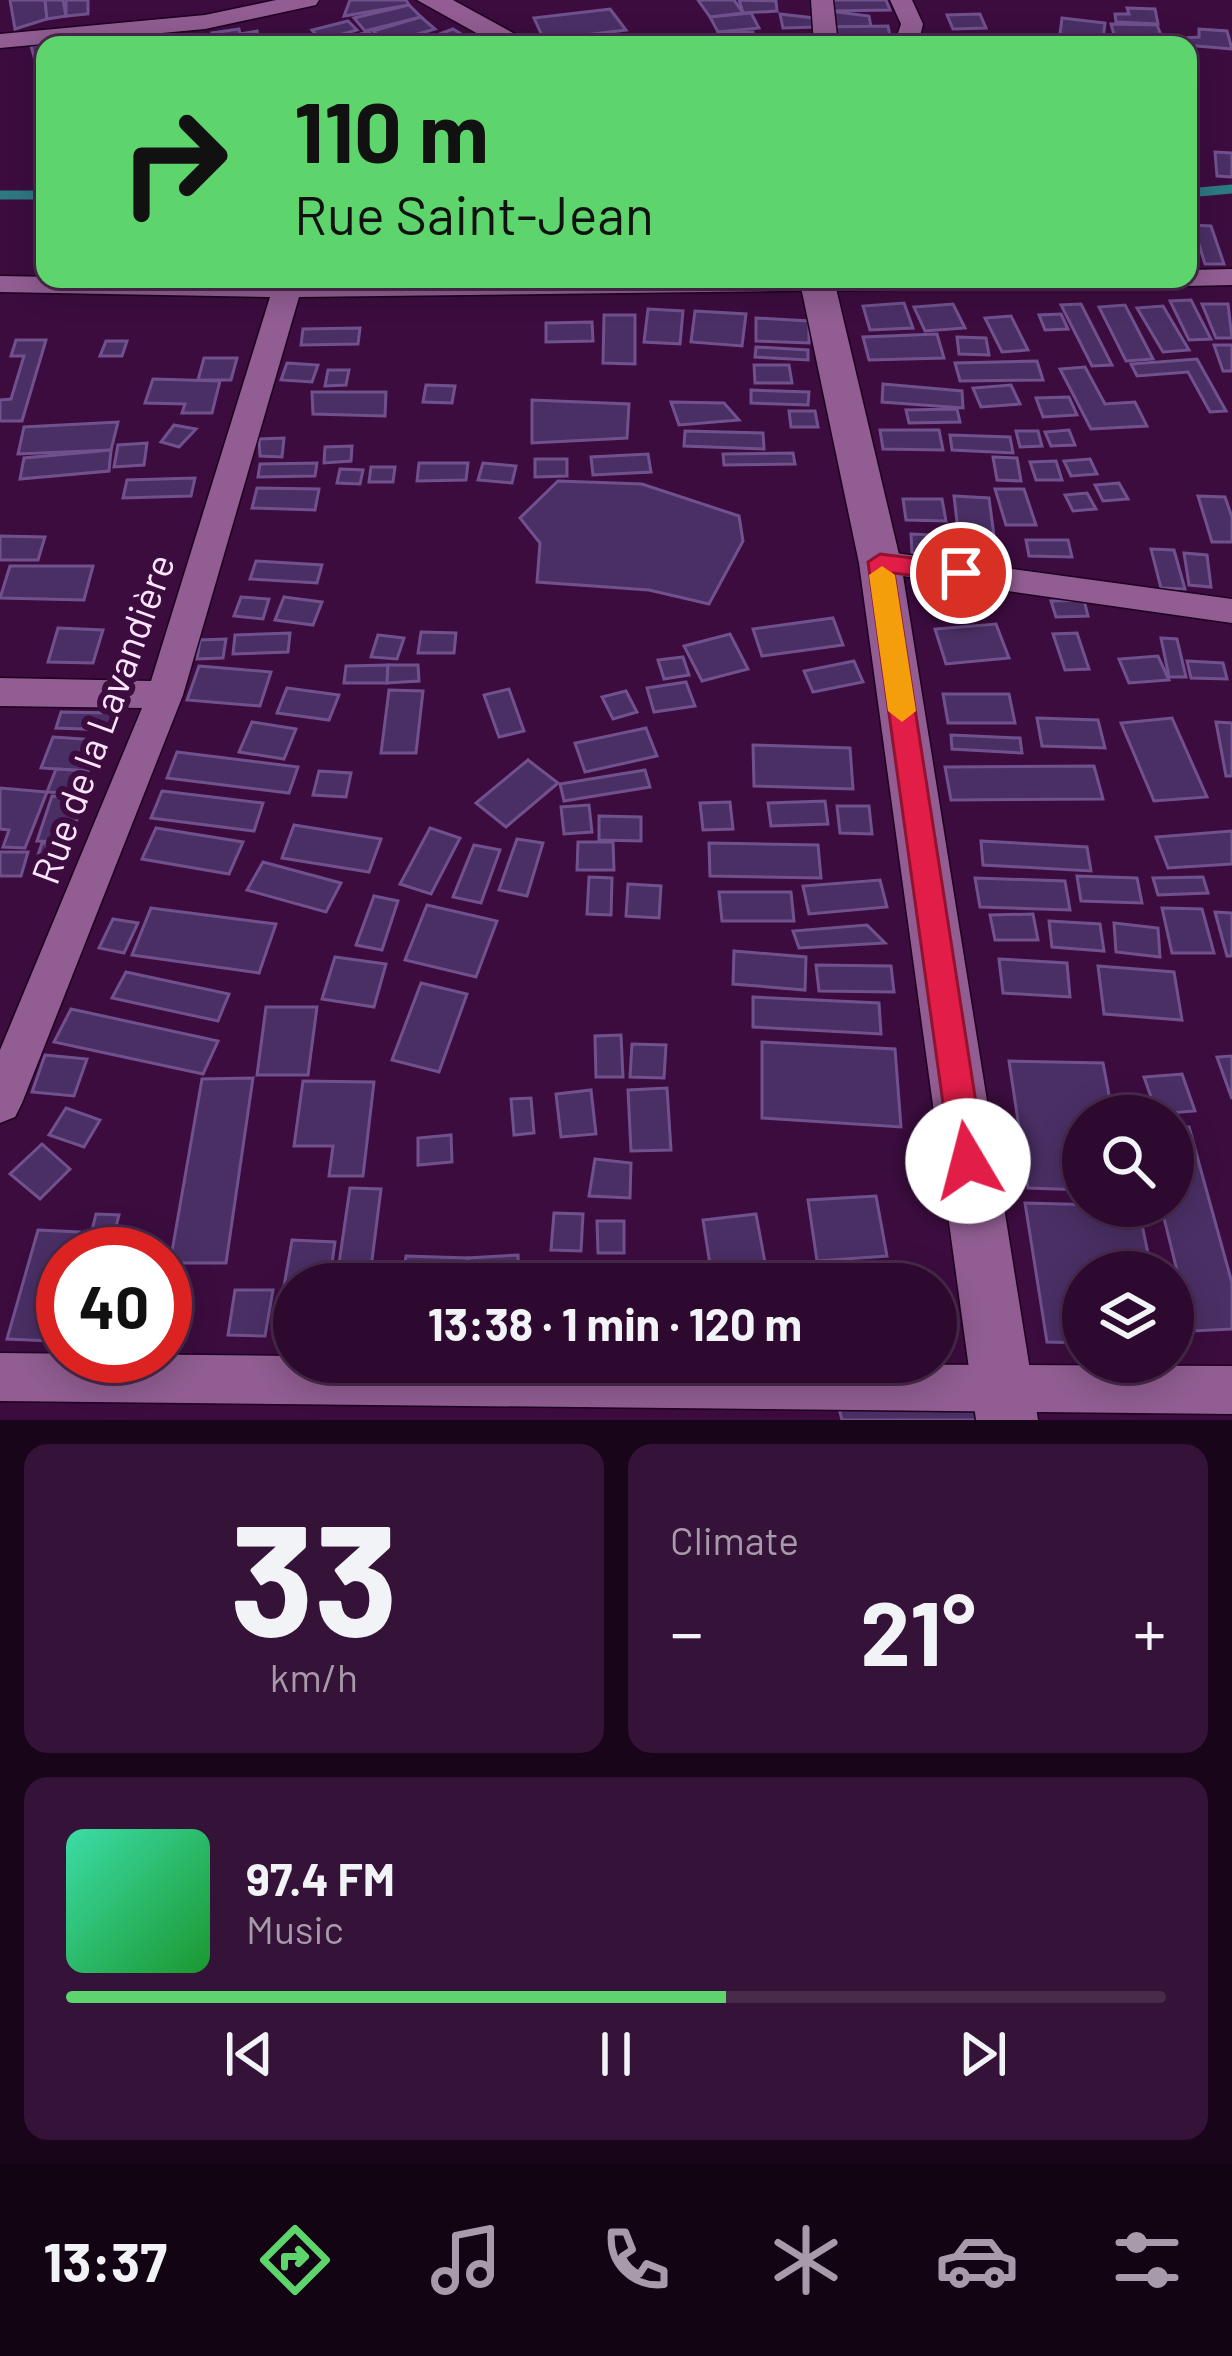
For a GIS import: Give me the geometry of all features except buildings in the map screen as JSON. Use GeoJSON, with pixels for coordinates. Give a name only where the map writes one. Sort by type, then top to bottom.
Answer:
{"type":"FeatureCollection","features":[{"type":"Feature","properties":{"kind":"street"},"geometry":{"type":"LineString","coordinates":[[54,36],[205,22],[308,0]]}},
{"type":"Feature","properties":{"kind":"street"},"geometry":{"type":"LineString","coordinates":[[431,0],[502,36]]}},
{"type":"Feature","properties":{"kind":"street"},"geometry":{"type":"LineString","coordinates":[[822,0],[825,36]]}},
{"type":"Feature","properties":{"kind":"street"},"geometry":{"type":"LineString","coordinates":[[901,0],[912,24],[909,36]]}},
{"type":"Feature","properties":{"kind":"street"},"geometry":{"type":"LineString","coordinates":[[0,41],[36,38]]}},
{"type":"Feature","properties":{"kind":"street"},"geometry":{"type":"LineString","coordinates":[[1197,278],[1232,277]]}},
{"type":"Feature","properties":{"kind":"street"},"geometry":{"type":"LineString","coordinates":[[0,284],[36,285]]}},
{"type":"Feature","properties":{"kind":"street"},"geometry":{"type":"LineString","coordinates":[[230,288],[353,288]]}},
{"type":"Feature","properties":{"kind":"street"},"geometry":{"type":"LineString","coordinates":[[817,288],[880,562],[1005,1406]]}},
{"type":"Feature","properties":{"kind":"street","name":"Rue de la Lavandière"},"geometry":{"type":"LineString","coordinates":[[0,1102],[165,695],[287,289]]}},
{"type":"Feature","properties":{"kind":"street"},"geometry":{"type":"LineString","coordinates":[[880,562],[1232,611]]}},
{"type":"Feature","properties":{"kind":"street"},"geometry":{"type":"LineString","coordinates":[[0,692],[165,695]]}},
{"type":"Feature","properties":{"kind":"street"},"geometry":{"type":"LineString","coordinates":[[0,1377],[1005,1406],[1232,1390]]}},
{"type":"Feature","properties":{"kind":"waterway"},"geometry":{"type":"LineString","coordinates":[[1197,192],[1232,189]]}},
{"type":"Feature","properties":{"kind":"waterway"},"geometry":{"type":"LineString","coordinates":[[0,195],[36,195]]}},
{"type":"Feature","properties":{"kind":"slow traffic"},"geometry":{"type":"LineString","coordinates":[[882,575],[902,711]]}},
{"type":"Feature","properties":{"kind":"route"},"geometry":{"type":"LineString","coordinates":[[961,573],[880,562],[968,1161]]}}]}
